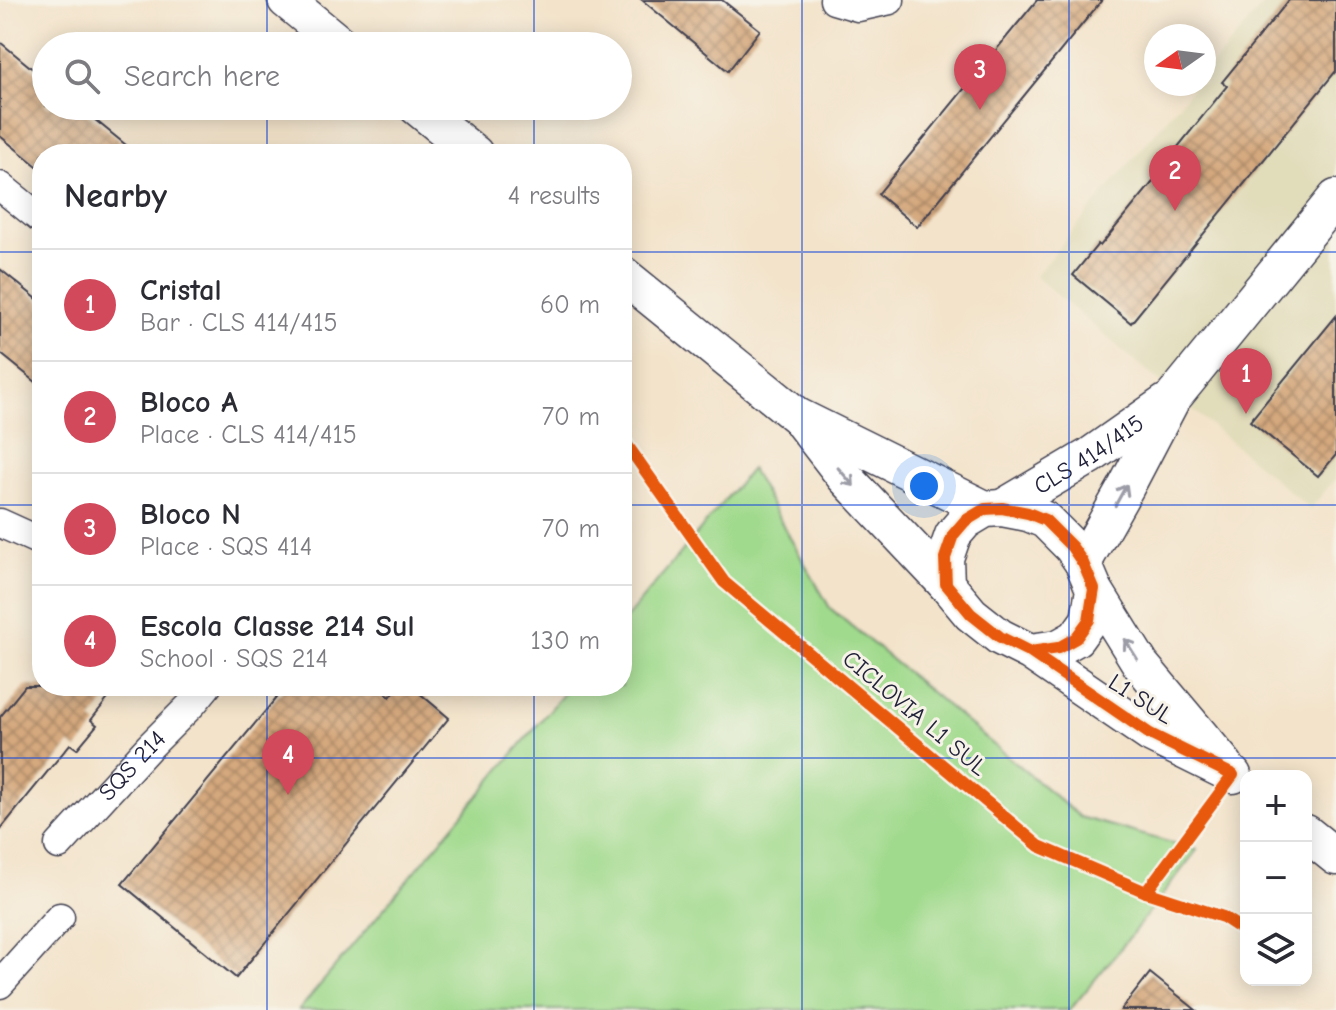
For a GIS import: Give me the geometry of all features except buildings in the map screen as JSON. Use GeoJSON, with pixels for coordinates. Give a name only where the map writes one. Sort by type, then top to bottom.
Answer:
{"type":"FeatureCollection","features":[{"type":"Feature","properties":{"kind":"street"},"geometry":{"type":"LineString","coordinates":[[286,0],[325,32]]}},
{"type":"Feature","properties":{"kind":"street"},"geometry":{"type":"LineString","coordinates":[[834,0],[858,7],[890,0]]}},
{"type":"Feature","properties":{"kind":"street"},"geometry":{"type":"LineString","coordinates":[[433,120],[463,144]]}},
{"type":"Feature","properties":{"kind":"street"},"geometry":{"type":"LineString","coordinates":[[0,186],[32,212]]}},
{"type":"Feature","properties":{"kind":"street","name":"CLS 414/415"},"geometry":{"type":"LineString","coordinates":[[1088,576],[1126,487],[1172,399],[1336,198]]}},
{"type":"Feature","properties":{"kind":"street"},"geometry":{"type":"LineString","coordinates":[[632,282],[797,416],[844,476],[971,614],[1000,637],[1030,652],[1058,648],[1076,638],[1089,620],[1088,576],[1061,534],[1045,520],[1028,513],[994,508],[797,416]]}},
{"type":"Feature","properties":{"kind":"street","name":"CLS 414/415"},"geometry":{"type":"LineString","coordinates":[[994,508],[1090,456],[1172,399]]}},
{"type":"Feature","properties":{"kind":"street"},"geometry":{"type":"LineString","coordinates":[[946,584],[945,558],[953,535],[965,521],[994,508]]}},
{"type":"Feature","properties":{"kind":"street"},"geometry":{"type":"LineString","coordinates":[[0,523],[32,537]]}},
{"type":"Feature","properties":{"kind":"street","name":"L1 SUL"},"geometry":{"type":"LineString","coordinates":[[1088,576],[1141,665],[1240,780]]}},
{"type":"Feature","properties":{"kind":"street","name":"L1 SUL"},"geometry":{"type":"LineString","coordinates":[[1030,652],[1150,734],[1240,780]]}},
{"type":"Feature","properties":{"kind":"street","name":"SQS 214"},"geometry":{"type":"LineString","coordinates":[[59,845],[199,696]]}},
{"type":"Feature","properties":{"kind":"street"},"geometry":{"type":"LineString","coordinates":[[1312,838],[1336,857]]}},
{"type":"Feature","properties":{"kind":"street"},"geometry":{"type":"LineString","coordinates":[[0,984],[60,917]]}},
{"type":"Feature","properties":{"kind":"shaded area"},"geometry":{"type":"Polygon","coordinates":[[[1267,0],[1336,0],[1336,478],[1310,509],[1035,276],[1186,96],[1216,96],[1216,61],[1267,0]]]}},
{"type":"Feature","properties":{"kind":"green space"},"geometry":{"type":"Polygon","coordinates":[[[751,469],[830,608],[1080,817],[1197,850],[1070,1010],[299,1010],[562,696],[632,696],[632,611],[751,469]]]}},
{"type":"Feature","properties":{"kind":"cycle path","name":"CICLOVIA L1 SUL"},"geometry":{"type":"LineString","coordinates":[[632,452],[724,582],[1039,846],[1146,892],[1223,917],[1240,928]]}},
{"type":"Feature","properties":{"kind":"cycle path"},"geometry":{"type":"LineString","coordinates":[[1030,652],[1058,648],[1076,638],[1089,620],[1094,589],[1072,547],[1045,520],[1002,508],[985,509],[965,521],[953,535],[945,558],[946,584],[971,614],[1000,637],[1030,652],[1150,734],[1233,775],[1146,892]]}},
{"type":"Feature","properties":{"kind":"place","name":"Bloco N"},"geometry":{"type":"Point","coordinates":[980,110]}},
{"type":"Feature","properties":{"kind":"place","name":"Bloco A"},"geometry":{"type":"Point","coordinates":[1175,211]}},
{"type":"Feature","properties":{"kind":"place","name":"Cristal"},"geometry":{"type":"Point","coordinates":[1246,414]}},
{"type":"Feature","properties":{"kind":"place","name":"Escola Classe 214 Sul"},"geometry":{"type":"Point","coordinates":[288,795]}}]}
